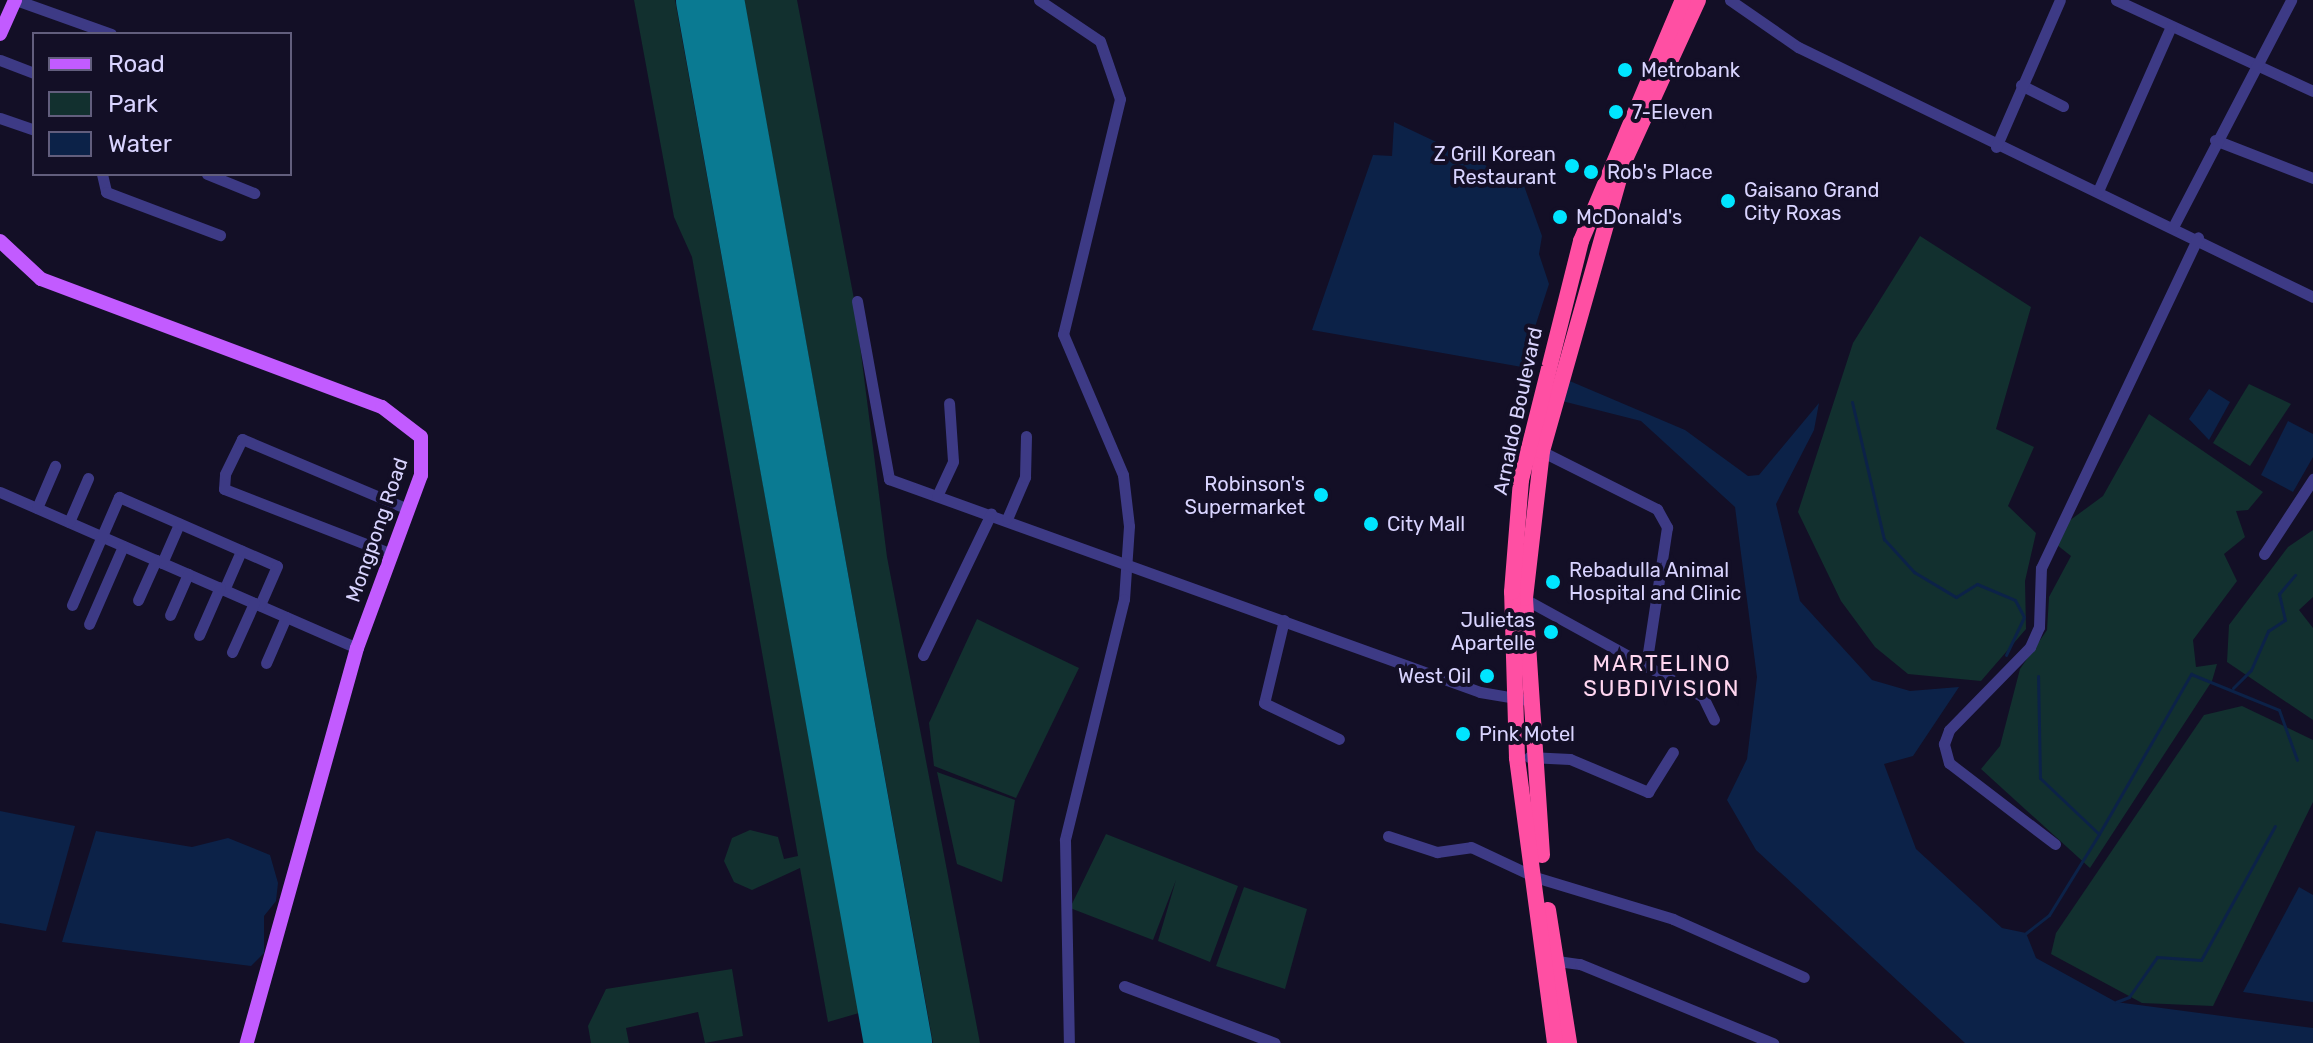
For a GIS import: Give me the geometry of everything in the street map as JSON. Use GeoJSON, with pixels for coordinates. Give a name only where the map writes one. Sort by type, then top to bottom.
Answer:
{"type":"FeatureCollection","features":[{"type":"Feature","properties":{"kind":"highway","name":"Arnaldo Boulevard"},"geometry":{"type":"LineString","coordinates":[[1555,1043],[1540,878],[1524,758],[1521,700],[1518,595],[1534,449],[1581,241],[1683,0]]}},
{"type":"Feature","properties":{"kind":"highway","name":"Arnaldo Boulevard"},"geometry":{"type":"LineString","coordinates":[[1534,449],[1623,164],[1698,0]]}},
{"type":"Feature","properties":{"kind":"highway","name":"Arnaldo Boulevard"},"geometry":{"type":"LineString","coordinates":[[1546,960],[1569,1043]]}},
{"type":"Feature","properties":{"kind":"main road"},"geometry":{"type":"LineString","coordinates":[[1,32],[16,0]]}},
{"type":"Feature","properties":{"kind":"main road","name":"Mongpong Road"},"geometry":{"type":"LineString","coordinates":[[0,241],[41,279],[382,407],[410,424],[425,453],[357,648],[247,1043]]}},
{"type":"Feature","properties":{"kind":"street"},"geometry":{"type":"LineString","coordinates":[[16,0],[105,32]]}},
{"type":"Feature","properties":{"kind":"street"},"geometry":{"type":"LineString","coordinates":[[1039,0],[1100,41],[1120,99],[1063,334],[1123,475],[1129,526],[1124,599],[1065,840],[1069,1043]]}},
{"type":"Feature","properties":{"kind":"street"},"geometry":{"type":"LineString","coordinates":[[1730,0],[1798,47],[1996,147],[2198,237],[2313,297]]}},
{"type":"Feature","properties":{"kind":"street"},"geometry":{"type":"LineString","coordinates":[[1996,147],[2060,0]]}},
{"type":"Feature","properties":{"kind":"street"},"geometry":{"type":"LineString","coordinates":[[2116,0],[2253,67],[2313,91]]}},
{"type":"Feature","properties":{"kind":"street"},"geometry":{"type":"LineString","coordinates":[[2173,227],[2215,140],[2291,0]]}},
{"type":"Feature","properties":{"kind":"street"},"geometry":{"type":"LineString","coordinates":[[2098,191],[2171,26]]}},
{"type":"Feature","properties":{"kind":"street"},"geometry":{"type":"LineString","coordinates":[[0,60],[32,72]]}},
{"type":"Feature","properties":{"kind":"street"},"geometry":{"type":"LineString","coordinates":[[2021,85],[2063,106]]}},
{"type":"Feature","properties":{"kind":"street"},"geometry":{"type":"LineString","coordinates":[[0,118],[32,129]]}},
{"type":"Feature","properties":{"kind":"street"},"geometry":{"type":"LineString","coordinates":[[2215,140],[2313,178]]}},
{"type":"Feature","properties":{"kind":"street"},"geometry":{"type":"LineString","coordinates":[[102,176],[106,192],[220,235]]}},
{"type":"Feature","properties":{"kind":"street"},"geometry":{"type":"LineString","coordinates":[[212,176],[254,193]]}},
{"type":"Feature","properties":{"kind":"street"},"geometry":{"type":"LineString","coordinates":[[2055,844],[1949,763],[1944,744],[1949,730],[2030,647],[2039,627],[2041,568],[2198,237]]}},
{"type":"Feature","properties":{"kind":"street"},"geometry":{"type":"LineString","coordinates":[[857,301],[889,479],[1284,620],[1521,700]]}},
{"type":"Feature","properties":{"kind":"street"},"geometry":{"type":"LineString","coordinates":[[937,496],[953,461],[949,403]]}},
{"type":"Feature","properties":{"kind":"street"},"geometry":{"type":"LineString","coordinates":[[1007,519],[1025,477],[1026,436]]}},
{"type":"Feature","properties":{"kind":"street"},"geometry":{"type":"LineString","coordinates":[[389,553],[224,489],[225,474],[242,439],[408,509]]}},
{"type":"Feature","properties":{"kind":"street"},"geometry":{"type":"LineString","coordinates":[[1534,449],[1657,509],[1667,527],[1646,666]]}},
{"type":"Feature","properties":{"kind":"street"},"geometry":{"type":"LineString","coordinates":[[37,508],[55,466]]}},
{"type":"Feature","properties":{"kind":"street"},"geometry":{"type":"LineString","coordinates":[[69,522],[88,478]]}},
{"type":"Feature","properties":{"kind":"street"},"geometry":{"type":"LineString","coordinates":[[2264,554],[2313,479]]}},
{"type":"Feature","properties":{"kind":"street"},"geometry":{"type":"LineString","coordinates":[[0,492],[357,648]]}},
{"type":"Feature","properties":{"kind":"street"},"geometry":{"type":"LineString","coordinates":[[72,605],[119,497],[277,566],[232,652]]}},
{"type":"Feature","properties":{"kind":"street"},"geometry":{"type":"LineString","coordinates":[[923,655],[991,514]]}},
{"type":"Feature","properties":{"kind":"street"},"geometry":{"type":"LineString","coordinates":[[138,600],[179,524]]}},
{"type":"Feature","properties":{"kind":"street"},"geometry":{"type":"LineString","coordinates":[[89,624],[123,546]]}},
{"type":"Feature","properties":{"kind":"street"},"geometry":{"type":"LineString","coordinates":[[199,635],[241,551]]}},
{"type":"Feature","properties":{"kind":"street"},"geometry":{"type":"LineString","coordinates":[[170,615],[188,574]]}},
{"type":"Feature","properties":{"kind":"street"},"geometry":{"type":"LineString","coordinates":[[1518,595],[1703,697],[1714,720]]}},
{"type":"Feature","properties":{"kind":"street"},"geometry":{"type":"LineString","coordinates":[[266,663],[286,617]]}},
{"type":"Feature","properties":{"kind":"street"},"geometry":{"type":"LineString","coordinates":[[1284,620],[1264,703],[1339,739]]}},
{"type":"Feature","properties":{"kind":"street"},"geometry":{"type":"LineString","coordinates":[[1524,758],[1570,759],[1648,792],[1673,752]]}},
{"type":"Feature","properties":{"kind":"street"},"geometry":{"type":"LineString","coordinates":[[1388,836],[1437,852],[1471,847],[1540,878],[1673,919],[1804,977]]}},
{"type":"Feature","properties":{"kind":"street"},"geometry":{"type":"LineString","coordinates":[[1546,960],[1773,1043]]}},
{"type":"Feature","properties":{"kind":"street"},"geometry":{"type":"LineString","coordinates":[[1124,986],[1275,1043]]}},
{"type":"Feature","properties":{"kind":"green space"},"geometry":{"type":"Polygon","coordinates":[[[634,0],[675,0],[859,1013],[828,1022],[800,868],[752,890],[734,882],[724,861],[732,838],[750,830],[778,837],[784,859],[798,856],[692,257],[674,217],[634,0]]]}},
{"type":"Feature","properties":{"kind":"green space"},"geometry":{"type":"Polygon","coordinates":[[[744,0],[797,0],[854,299],[887,557],[980,1043],[933,1043],[744,0]]]}},
{"type":"Feature","properties":{"kind":"green space"},"geometry":{"type":"Polygon","coordinates":[[[1920,236],[2031,307],[1996,429],[2034,447],[2008,506],[2036,533],[2025,581],[2026,629],[1981,681],[1908,674],[1875,647],[1841,601],[1798,512],[1853,343],[1920,236]]]}},
{"type":"Feature","properties":{"kind":"green space"},"geometry":{"type":"Polygon","coordinates":[[[2249,384],[2291,404],[2250,466],[2213,443],[2249,384]]]}},
{"type":"Feature","properties":{"kind":"green space"},"geometry":{"type":"Polygon","coordinates":[[[2149,414],[2263,492],[2248,510],[2236,511],[2245,537],[2224,554],[2237,581],[2193,640],[2196,667],[2217,664],[2212,681],[2090,868],[1981,769],[2000,746],[2020,669],[2047,630],[2049,597],[2071,556],[2057,545],[2069,521],[2103,496],[2149,414]]]}},
{"type":"Feature","properties":{"kind":"green space"},"geometry":{"type":"Polygon","coordinates":[[[2313,530],[2313,597],[2299,610],[2313,628],[2313,720],[2227,662],[2229,625],[2288,547],[2313,530]]]}},
{"type":"Feature","properties":{"kind":"green space"},"geometry":{"type":"Polygon","coordinates":[[[977,619],[1079,668],[1016,798],[934,766],[929,723],[977,619]]]}},
{"type":"Feature","properties":{"kind":"green space"},"geometry":{"type":"Polygon","coordinates":[[[2242,706],[2313,740],[2313,802],[2213,1006],[2142,1003],[2051,954],[2056,933],[2204,715],[2242,706]]]}},
{"type":"Feature","properties":{"kind":"green space"},"geometry":{"type":"Polygon","coordinates":[[[937,772],[1015,800],[1002,882],[957,864],[937,772]]]}},
{"type":"Feature","properties":{"kind":"green space"},"geometry":{"type":"Polygon","coordinates":[[[1106,834],[1238,886],[1210,962],[1158,941],[1176,880],[1153,940],[1070,908],[1106,834]]]}},
{"type":"Feature","properties":{"kind":"green space"},"geometry":{"type":"Polygon","coordinates":[[[1244,887],[1307,909],[1285,989],[1216,966],[1244,887]]]}},
{"type":"Feature","properties":{"kind":"green space"},"geometry":{"type":"Polygon","coordinates":[[[732,969],[743,1036],[705,1043],[698,1012],[626,1028],[629,1043],[591,1043],[588,1026],[606,989],[732,969]]]}},
{"type":"Feature","properties":{"kind":"water"},"geometry":{"type":"Polygon","coordinates":[[[1394,122],[1523,183],[1542,236],[1539,254],[1549,284],[1522,367],[1312,330],[1373,155],[1392,156],[1394,122]]]}},
{"type":"Feature","properties":{"kind":"water"},"geometry":{"type":"Polygon","coordinates":[[[1565,379],[1685,430],[1748,476],[1759,475],[1819,403],[1814,430],[1776,504],[1800,601],[1872,680],[1910,691],[1959,687],[1913,756],[1884,764],[1916,849],[2002,928],[2026,933],[2036,958],[2116,1002],[2313,1028],[2313,1043],[1965,1043],[1756,850],[1727,800],[1747,759],[1757,677],[1735,507],[1641,421],[1562,401],[1565,379]]]}},
{"type":"Feature","properties":{"kind":"water"},"geometry":{"type":"Polygon","coordinates":[[[2209,389],[2230,402],[2209,440],[2189,419],[2209,389]]]}},
{"type":"Feature","properties":{"kind":"water"},"geometry":{"type":"Polygon","coordinates":[[[2288,421],[2313,434],[2313,457],[2293,492],[2261,475],[2288,421]]]}},
{"type":"Feature","properties":{"kind":"water"},"geometry":{"type":"Polygon","coordinates":[[[0,811],[75,826],[46,931],[0,923],[0,811]]]}},
{"type":"Feature","properties":{"kind":"water"},"geometry":{"type":"Polygon","coordinates":[[[96,831],[192,847],[228,838],[270,855],[278,883],[276,901],[264,916],[264,953],[251,966],[62,942],[96,831]]]}},
{"type":"Feature","properties":{"kind":"water"},"geometry":{"type":"Polygon","coordinates":[[[2299,887],[2313,895],[2313,1002],[2243,992],[2299,887]]]}},
{"type":"Feature","properties":{"kind":"waterway"},"geometry":{"type":"LineString","coordinates":[[1852,402],[1884,539],[1914,572],[1956,597],[1977,584],[2015,600],[2024,617],[2006,655]]}},
{"type":"Feature","properties":{"kind":"waterway"},"geometry":{"type":"LineString","coordinates":[[2233,688],[2251,670],[2268,631],[2285,620],[2279,594],[2295,575]]}},
{"type":"Feature","properties":{"kind":"waterway"},"geometry":{"type":"LineString","coordinates":[[2099,834],[2191,674],[2279,710],[2297,760]]}},
{"type":"Feature","properties":{"kind":"waterway"},"geometry":{"type":"LineString","coordinates":[[2026,933],[2049,915],[2099,834],[2040,778],[2038,676]]}},
{"type":"Feature","properties":{"kind":"waterway"},"geometry":{"type":"LineString","coordinates":[[2116,1002],[2129,997],[2157,957],[2201,960],[2275,826]]}},
{"type":"Feature","properties":{"kind":"taxiway"},"geometry":{"type":"LineString","coordinates":[[703,0],[713,15]]}},
{"type":"Feature","properties":{"kind":"runway"},"geometry":{"type":"LineString","coordinates":[[710,0],[898,1043]]}},
{"type":"Feature","properties":{"kind":"place","name":"Metrobank"},"geometry":{"type":"Point","coordinates":[1625,70]}},
{"type":"Feature","properties":{"kind":"place","name":"7-Eleven"},"geometry":{"type":"Point","coordinates":[1616,112]}},
{"type":"Feature","properties":{"kind":"place","name":"Z Grill Korean Restaurant"},"geometry":{"type":"Point","coordinates":[1572,166]}},
{"type":"Feature","properties":{"kind":"place","name":"Rob's Place"},"geometry":{"type":"Point","coordinates":[1591,172]}},
{"type":"Feature","properties":{"kind":"place","name":"Gaisano Grand City Roxas"},"geometry":{"type":"Point","coordinates":[1728,201]}},
{"type":"Feature","properties":{"kind":"place","name":"McDonald's"},"geometry":{"type":"Point","coordinates":[1560,217]}},
{"type":"Feature","properties":{"kind":"place","name":"Robinson's Supermarket"},"geometry":{"type":"Point","coordinates":[1321,495]}},
{"type":"Feature","properties":{"kind":"place","name":"City Mall"},"geometry":{"type":"Point","coordinates":[1371,524]}},
{"type":"Feature","properties":{"kind":"place","name":"Rebadulla Animal Hospital and Clinic"},"geometry":{"type":"Point","coordinates":[1553,582]}},
{"type":"Feature","properties":{"kind":"place","name":"Julietas Apartelle"},"geometry":{"type":"Point","coordinates":[1551,632]}},
{"type":"Feature","properties":{"kind":"place","name":"West Oil"},"geometry":{"type":"Point","coordinates":[1487,676]}},
{"type":"Feature","properties":{"kind":"place","name":"Pink Motel"},"geometry":{"type":"Point","coordinates":[1463,734]}},
{"type":"Feature","properties":{"kind":"district","name":"MARTELINO SUBDIVISION"},"geometry":{"type":"Point","coordinates":[1662,676]}}]}
